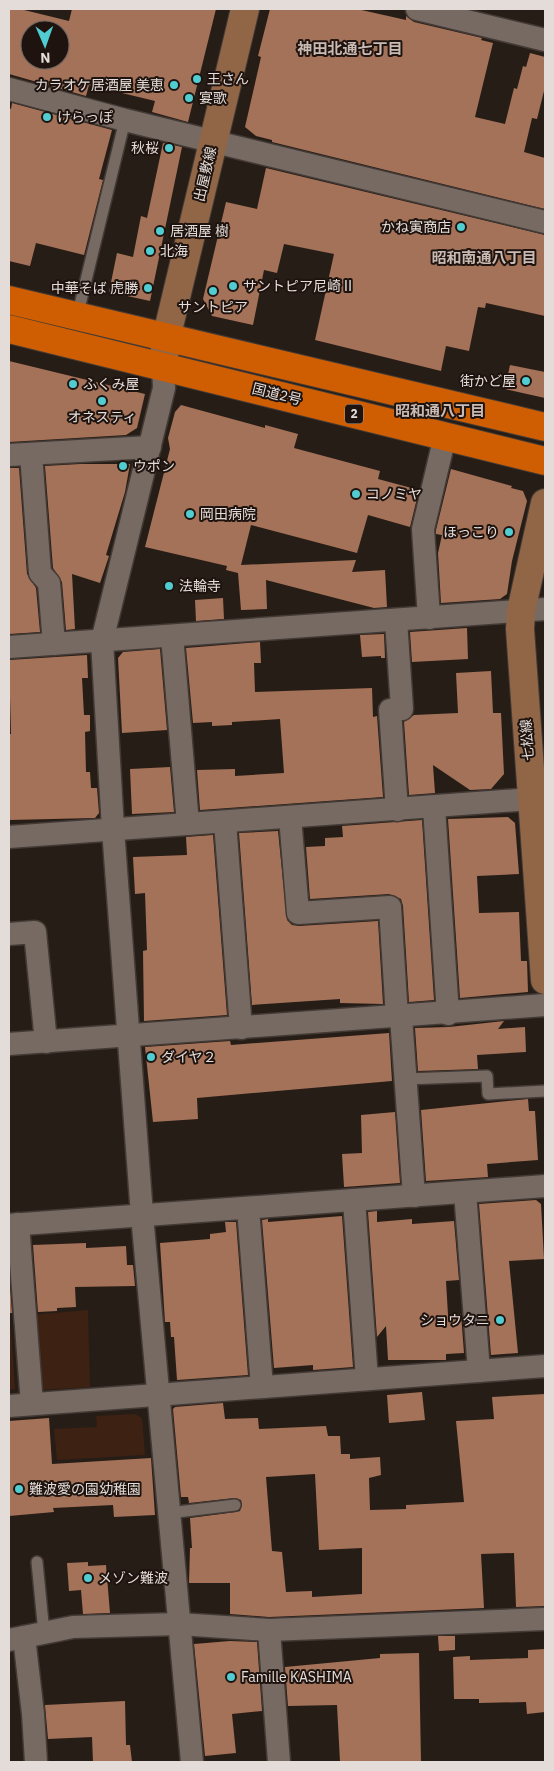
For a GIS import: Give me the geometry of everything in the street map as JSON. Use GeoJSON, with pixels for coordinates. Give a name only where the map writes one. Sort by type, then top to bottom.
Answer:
{"type":"FeatureCollection","features":[{"type":"Feature","properties":{"kind":"highway","name":"国道2号"},"geometry":{"type":"LineString","coordinates":[[9,300],[77,318],[545,427]]}},
{"type":"Feature","properties":{"kind":"highway","name":"国道2号"},"geometry":{"type":"LineString","coordinates":[[9,329],[545,461]]}},
{"type":"Feature","properties":{"kind":"street","name":"出屋敷線"},"geometry":{"type":"LineString","coordinates":[[163,366],[166,339],[245,9]]}},
{"type":"Feature","properties":{"kind":"street"},"geometry":{"type":"LineString","coordinates":[[417,9],[545,40]]}},
{"type":"Feature","properties":{"kind":"street"},"geometry":{"type":"LineString","coordinates":[[9,89],[125,120],[545,222]]}},
{"type":"Feature","properties":{"kind":"street"},"geometry":{"type":"LineString","coordinates":[[163,366],[164,388],[102,641],[113,829],[142,1215],[192,1762]]}},
{"type":"Feature","properties":{"kind":"street"},"geometry":{"type":"LineString","coordinates":[[429,618],[423,529],[446,436]]}},
{"type":"Feature","properties":{"kind":"street"},"geometry":{"type":"LineString","coordinates":[[9,455],[150,448]]}},
{"type":"Feature","properties":{"kind":"street"},"geometry":{"type":"LineString","coordinates":[[32,454],[40,573],[49,583],[54,644]]}},
{"type":"Feature","properties":{"kind":"street","name":"七松線"},"geometry":{"type":"LineString","coordinates":[[545,503],[533,610],[521,649],[538,798],[545,980]]}},
{"type":"Feature","properties":{"kind":"street"},"geometry":{"type":"LineString","coordinates":[[9,647],[533,610]]}},
{"type":"Feature","properties":{"kind":"street"},"geometry":{"type":"LineString","coordinates":[[396,620],[402,709],[390,710],[398,810]]}},
{"type":"Feature","properties":{"kind":"street"},"geometry":{"type":"LineString","coordinates":[[172,636],[188,824]]}},
{"type":"Feature","properties":{"kind":"street"},"geometry":{"type":"LineString","coordinates":[[9,837],[434,808],[538,798]]}},
{"type":"Feature","properties":{"kind":"street"},"geometry":{"type":"LineString","coordinates":[[434,808],[448,1014]]}},
{"type":"Feature","properties":{"kind":"street"},"geometry":{"type":"LineString","coordinates":[[290,817],[298,913],[390,907],[406,1078],[414,1196]]}},
{"type":"Feature","properties":{"kind":"street"},"geometry":{"type":"LineString","coordinates":[[225,822],[241,1028]]}},
{"type":"Feature","properties":{"kind":"street"},"geometry":{"type":"LineString","coordinates":[[9,934],[36,932],[46,1042]]}},
{"type":"Feature","properties":{"kind":"street"},"geometry":{"type":"LineString","coordinates":[[9,1044],[448,1014],[545,1005]]}},
{"type":"Feature","properties":{"kind":"street"},"geometry":{"type":"LineString","coordinates":[[32,1404],[13,1224],[545,1186]]}},
{"type":"Feature","properties":{"kind":"street"},"geometry":{"type":"LineString","coordinates":[[465,1192],[479,1371]]}},
{"type":"Feature","properties":{"kind":"street"},"geometry":{"type":"LineString","coordinates":[[354,1200],[367,1380]]}},
{"type":"Feature","properties":{"kind":"street"},"geometry":{"type":"LineString","coordinates":[[248,1208],[262,1387]]}},
{"type":"Feature","properties":{"kind":"street"},"geometry":{"type":"LineString","coordinates":[[9,1406],[545,1366]]}},
{"type":"Feature","properties":{"kind":"street"},"geometry":{"type":"LineString","coordinates":[[36,1762],[25,1636],[73,1627],[179,1624],[269,1630],[545,1619]]}},
{"type":"Feature","properties":{"kind":"street"},"geometry":{"type":"LineString","coordinates":[[269,1630],[279,1762]]}},
{"type":"Feature","properties":{"kind":"lane"},"geometry":{"type":"LineString","coordinates":[[77,318],[125,120]]}},
{"type":"Feature","properties":{"kind":"lane"},"geometry":{"type":"LineString","coordinates":[[406,1078],[487,1076],[488,1094],[545,1091]]}},
{"type":"Feature","properties":{"kind":"lane"},"geometry":{"type":"LineString","coordinates":[[169,1513],[235,1506]]}},
{"type":"Feature","properties":{"kind":"lane"},"geometry":{"type":"LineString","coordinates":[[25,1636],[37,1562]]}},
{"type":"Feature","properties":{"kind":"shaded area"},"geometry":{"type":"Polygon","coordinates":[[[88,1310],[90,1387],[37,1390],[30,1315],[88,1310]]]}},
{"type":"Feature","properties":{"kind":"shaded area"},"geometry":{"type":"Polygon","coordinates":[[[11,1329],[15,1389],[9,1390],[9,1330],[11,1329]]]}},
{"type":"Feature","properties":{"kind":"shaded area"},"geometry":{"type":"Polygon","coordinates":[[[135,1414],[142,1418],[145,1455],[57,1460],[54,1429],[97,1427],[96,1416],[135,1414]]]}},
{"type":"Feature","properties":{"kind":"building"},"geometry":{"type":"Polygon","coordinates":[[[9,9],[20,9],[65,20],[20,20],[20,70],[70,70],[69,20],[72,9],[216,9],[188,122],[152,112],[155,101],[89,85],[86,96],[9,74],[9,9]]]}},
{"type":"Feature","properties":{"kind":"building"},"geometry":{"type":"Polygon","coordinates":[[[270,9],[357,9],[406,20],[406,16],[414,22],[482,38],[481,40],[493,43],[475,117],[505,124],[514,88],[517,89],[523,66],[526,67],[530,53],[545,57],[545,87],[537,119],[532,118],[524,152],[545,158],[545,209],[272,142],[272,140],[256,136],[245,127],[261,57],[258,56],[270,9]]]}},
{"type":"Feature","properties":{"kind":"building"},"geometry":{"type":"Polygon","coordinates":[[[12,103],[112,130],[99,179],[103,180],[84,255],[36,243],[30,266],[9,261],[9,108],[11,109],[12,103]]]}},
{"type":"Feature","properties":{"kind":"building"},"geometry":{"type":"Polygon","coordinates":[[[163,143],[182,147],[150,301],[109,292],[117,253],[133,257],[141,216],[147,218],[163,143]]]}},
{"type":"Feature","properties":{"kind":"building"},"geometry":{"type":"Polygon","coordinates":[[[266,168],[545,235],[545,316],[486,303],[485,308],[478,307],[469,351],[446,346],[441,371],[315,340],[334,254],[284,244],[277,273],[264,270],[253,325],[212,316],[203,299],[226,202],[257,209],[266,168]]]}},
{"type":"Feature","properties":{"kind":"building"},"geometry":{"type":"Polygon","coordinates":[[[9,361],[145,394],[137,428],[126,435],[9,442],[9,361]]]}},
{"type":"Feature","properties":{"kind":"building","name":"街かど屋"},"geometry":{"type":"Polygon","coordinates":[[[510,365],[545,372],[545,398],[505,389],[510,365]]]}},
{"type":"Feature","properties":{"kind":"building"},"geometry":{"type":"Polygon","coordinates":[[[181,405],[265,428],[265,425],[298,434],[294,448],[380,471],[378,479],[419,490],[410,527],[368,515],[357,553],[251,525],[241,565],[356,560],[352,572],[385,570],[387,607],[374,608],[266,580],[267,609],[241,610],[238,573],[226,570],[227,566],[145,547],[170,449],[168,438],[175,412],[181,405]]]}},
{"type":"Feature","properties":{"kind":"building"},"geometry":{"type":"Polygon","coordinates":[[[130,464],[125,492],[106,555],[109,556],[100,583],[72,574],[75,629],[66,630],[62,582],[53,568],[45,466],[130,464]]]}},
{"type":"Feature","properties":{"kind":"building"},"geometry":{"type":"Polygon","coordinates":[[[10,468],[19,468],[27,574],[36,588],[40,632],[9,634],[10,468]]]}},
{"type":"Feature","properties":{"kind":"building"},"geometry":{"type":"Polygon","coordinates":[[[451,469],[512,486],[511,488],[523,491],[527,501],[512,561],[507,594],[500,599],[441,603],[438,553],[442,535],[436,534],[436,530],[451,469]]]}},
{"type":"Feature","properties":{"kind":"building"},"geometry":{"type":"Polygon","coordinates":[[[223,598],[224,619],[196,621],[195,600],[223,598]]]}},
{"type":"Feature","properties":{"kind":"building"},"geometry":{"type":"Polygon","coordinates":[[[467,628],[468,659],[412,662],[410,632],[467,628]]]}},
{"type":"Feature","properties":{"kind":"building"},"geometry":{"type":"Polygon","coordinates":[[[384,634],[385,658],[381,658],[381,656],[362,657],[360,635],[384,634]]]}},
{"type":"Feature","properties":{"kind":"building"},"geometry":{"type":"Polygon","coordinates":[[[260,642],[261,663],[254,663],[255,692],[372,688],[373,717],[377,716],[383,797],[200,810],[197,770],[235,769],[235,776],[284,773],[280,719],[232,722],[232,725],[212,726],[212,722],[193,723],[186,648],[260,642]]]}},
{"type":"Feature","properties":{"kind":"building"},"geometry":{"type":"Polygon","coordinates":[[[160,649],[167,730],[122,733],[118,658],[123,652],[160,649]]]}},
{"type":"Feature","properties":{"kind":"building"},"geometry":{"type":"Polygon","coordinates":[[[87,655],[88,678],[82,678],[84,715],[90,715],[90,731],[85,732],[86,772],[90,772],[91,788],[97,788],[99,813],[95,818],[9,820],[9,734],[11,734],[9,660],[87,655]]]}},
{"type":"Feature","properties":{"kind":"building"},"geometry":{"type":"Polygon","coordinates":[[[491,671],[493,713],[501,713],[504,774],[491,789],[470,790],[433,765],[435,793],[409,795],[404,722],[414,715],[458,713],[456,673],[491,671]]]}},
{"type":"Feature","properties":{"kind":"building"},"geometry":{"type":"Polygon","coordinates":[[[170,767],[174,812],[132,814],[130,769],[170,767]]]}},
{"type":"Feature","properties":{"kind":"building"},"geometry":{"type":"Polygon","coordinates":[[[508,817],[515,823],[519,874],[477,876],[479,913],[519,912],[521,961],[527,961],[528,992],[460,998],[448,819],[508,817]]]}},
{"type":"Feature","properties":{"kind":"building"},"geometry":{"type":"Polygon","coordinates":[[[422,820],[434,1000],[409,1002],[401,899],[389,894],[310,899],[306,847],[325,846],[325,838],[343,837],[342,826],[422,820]]]}},
{"type":"Feature","properties":{"kind":"building"},"geometry":{"type":"Polygon","coordinates":[[[278,831],[287,920],[292,925],[378,921],[383,1004],[340,1003],[340,999],[252,1005],[239,833],[278,831]]]}},
{"type":"Feature","properties":{"kind":"building"},"geometry":{"type":"Polygon","coordinates":[[[213,835],[227,1015],[144,1021],[143,951],[147,950],[145,893],[135,894],[133,857],[187,855],[186,837],[213,835]]]}},
{"type":"Feature","properties":{"kind":"building"},"geometry":{"type":"Polygon","coordinates":[[[504,1021],[498,1029],[525,1027],[526,1052],[477,1055],[478,1069],[418,1071],[415,1028],[449,1027],[504,1021]]]}},
{"type":"Feature","properties":{"kind":"building"},"geometry":{"type":"Polygon","coordinates":[[[389,1033],[392,1081],[197,1098],[198,1119],[153,1122],[145,1047],[230,1041],[231,1045],[389,1033]]]}},
{"type":"Feature","properties":{"kind":"building"},"geometry":{"type":"Polygon","coordinates":[[[528,1099],[529,1111],[535,1111],[538,1160],[487,1164],[488,1177],[426,1181],[421,1110],[528,1099]]]}},
{"type":"Feature","properties":{"kind":"building"},"geometry":{"type":"Polygon","coordinates":[[[395,1112],[400,1183],[344,1187],[342,1154],[362,1153],[361,1115],[395,1112]]]}},
{"type":"Feature","properties":{"kind":"building"},"geometry":{"type":"Polygon","coordinates":[[[536,1200],[541,1204],[544,1259],[509,1261],[518,1353],[491,1355],[479,1204],[536,1200]]]}},
{"type":"Feature","properties":{"kind":"building"},"geometry":{"type":"Polygon","coordinates":[[[377,1211],[377,1222],[412,1219],[412,1224],[454,1221],[459,1280],[446,1281],[448,1315],[461,1314],[464,1353],[446,1354],[446,1360],[388,1360],[386,1326],[377,1337],[368,1212],[377,1211]]]}},
{"type":"Feature","properties":{"kind":"building"},"geometry":{"type":"Polygon","coordinates":[[[342,1216],[353,1367],[313,1370],[313,1365],[274,1368],[262,1220],[268,1219],[268,1222],[342,1216]]]}},
{"type":"Feature","properties":{"kind":"building"},"geometry":{"type":"Polygon","coordinates":[[[225,1222],[236,1222],[248,1375],[177,1380],[174,1337],[171,1337],[170,1322],[165,1322],[160,1243],[210,1239],[210,1234],[226,1232],[225,1222]]]}},
{"type":"Feature","properties":{"kind":"building"},"geometry":{"type":"Polygon","coordinates":[[[86,1243],[86,1248],[126,1246],[127,1265],[133,1265],[135,1286],[75,1287],[76,1307],[38,1312],[33,1245],[86,1243]]]}},
{"type":"Feature","properties":{"kind":"building"},"geometry":{"type":"Polygon","coordinates":[[[9,1274],[12,1313],[9,1313],[9,1274]]]}},
{"type":"Feature","properties":{"kind":"building"},"geometry":{"type":"Polygon","coordinates":[[[422,1392],[425,1420],[389,1423],[387,1395],[422,1392]]]}},
{"type":"Feature","properties":{"kind":"building"},"geometry":{"type":"Polygon","coordinates":[[[545,1394],[545,1606],[516,1607],[514,1553],[481,1554],[484,1608],[269,1617],[230,1614],[230,1583],[189,1583],[190,1548],[192,1548],[190,1518],[240,1511],[242,1505],[241,1500],[235,1498],[189,1503],[188,1497],[181,1497],[173,1409],[175,1407],[223,1403],[225,1419],[258,1418],[259,1429],[326,1426],[328,1436],[340,1436],[341,1454],[350,1454],[350,1459],[380,1457],[381,1475],[369,1478],[370,1510],[406,1509],[406,1505],[464,1502],[456,1421],[494,1419],[492,1397],[545,1394]],[[315,1474],[266,1477],[272,1551],[282,1552],[286,1592],[312,1591],[312,1597],[362,1594],[362,1548],[319,1550],[315,1474]]]}},
{"type":"Feature","properties":{"kind":"building"},"geometry":{"type":"Polygon","coordinates":[[[49,1418],[52,1464],[151,1458],[155,1515],[114,1517],[113,1505],[53,1508],[54,1512],[9,1516],[9,1421],[49,1418]]]}},
{"type":"Feature","properties":{"kind":"building","name":"メゾン難波"},"geometry":{"type":"Polygon","coordinates":[[[88,1562],[88,1566],[106,1565],[110,1613],[83,1614],[81,1590],[69,1591],[67,1563],[88,1562]]]}},
{"type":"Feature","properties":{"kind":"building"},"geometry":{"type":"Polygon","coordinates":[[[438,1636],[455,1636],[455,1650],[439,1651],[438,1636]]]}},
{"type":"Feature","properties":{"kind":"building","name":"Famille KASHIMA"},"geometry":{"type":"Polygon","coordinates":[[[230,1641],[257,1642],[262,1711],[232,1714],[236,1753],[205,1756],[194,1644],[230,1641]]]}},
{"type":"Feature","properties":{"kind":"building"},"geometry":{"type":"Polygon","coordinates":[[[545,1649],[545,1712],[527,1714],[526,1702],[479,1703],[479,1699],[454,1699],[453,1657],[470,1656],[470,1660],[528,1658],[528,1650],[545,1649]]]}},
{"type":"Feature","properties":{"kind":"building"},"geometry":{"type":"Polygon","coordinates":[[[419,1653],[421,1762],[340,1762],[337,1705],[288,1706],[285,1667],[380,1658],[380,1654],[419,1653]]]}},
{"type":"Feature","properties":{"kind":"building"},"geometry":{"type":"Polygon","coordinates":[[[125,1701],[126,1745],[130,1745],[132,1762],[93,1762],[92,1737],[48,1739],[45,1705],[125,1701]]]}},
{"type":"Feature","properties":{"kind":"place","name":"王さん"},"geometry":{"type":"Point","coordinates":[197,79]}},
{"type":"Feature","properties":{"kind":"place","name":"カラオケ居酒屋 美恵"},"geometry":{"type":"Point","coordinates":[174,85]}},
{"type":"Feature","properties":{"kind":"place","name":"宴歌"},"geometry":{"type":"Point","coordinates":[189,98]}},
{"type":"Feature","properties":{"kind":"place","name":"けらっぽ"},"geometry":{"type":"Point","coordinates":[47,117]}},
{"type":"Feature","properties":{"kind":"place","name":"秋桜"},"geometry":{"type":"Point","coordinates":[169,148]}},
{"type":"Feature","properties":{"kind":"place","name":"かね寅商店"},"geometry":{"type":"Point","coordinates":[461,227]}},
{"type":"Feature","properties":{"kind":"place","name":"居酒屋 樹"},"geometry":{"type":"Point","coordinates":[160,231]}},
{"type":"Feature","properties":{"kind":"place","name":"北海"},"geometry":{"type":"Point","coordinates":[150,251]}},
{"type":"Feature","properties":{"kind":"place","name":"サントピア尼崎Ⅱ"},"geometry":{"type":"Point","coordinates":[233,286]}},
{"type":"Feature","properties":{"kind":"place","name":"中華そば 虎勝"},"geometry":{"type":"Point","coordinates":[148,288]}},
{"type":"Feature","properties":{"kind":"place","name":"サントピア"},"geometry":{"type":"Point","coordinates":[213,291]}},
{"type":"Feature","properties":{"kind":"place","name":"街かど屋"},"geometry":{"type":"Point","coordinates":[526,381]}},
{"type":"Feature","properties":{"kind":"place","name":"ふくみ屋"},"geometry":{"type":"Point","coordinates":[73,384]}},
{"type":"Feature","properties":{"kind":"place","name":"オネスティ"},"geometry":{"type":"Point","coordinates":[102,401]}},
{"type":"Feature","properties":{"kind":"place","name":"ウポン"},"geometry":{"type":"Point","coordinates":[123,466]}},
{"type":"Feature","properties":{"kind":"place","name":"コノミヤ"},"geometry":{"type":"Point","coordinates":[356,494]}},
{"type":"Feature","properties":{"kind":"place","name":"岡田病院"},"geometry":{"type":"Point","coordinates":[190,514]}},
{"type":"Feature","properties":{"kind":"place","name":"ほっこり"},"geometry":{"type":"Point","coordinates":[509,532]}},
{"type":"Feature","properties":{"kind":"place","name":"法輪寺"},"geometry":{"type":"Point","coordinates":[169,586]}},
{"type":"Feature","properties":{"kind":"place","name":"ダイヤ２"},"geometry":{"type":"Point","coordinates":[151,1057]}},
{"type":"Feature","properties":{"kind":"place","name":"ショウタニ"},"geometry":{"type":"Point","coordinates":[500,1320]}},
{"type":"Feature","properties":{"kind":"place","name":"難波愛の園幼稚園"},"geometry":{"type":"Point","coordinates":[19,1489]}},
{"type":"Feature","properties":{"kind":"place","name":"メゾン難波"},"geometry":{"type":"Point","coordinates":[88,1578]}},
{"type":"Feature","properties":{"kind":"place","name":"Famille KASHIMA"},"geometry":{"type":"Point","coordinates":[231,1677]}},
{"type":"Feature","properties":{"kind":"district","name":"神田北通七丁目"},"geometry":{"type":"Point","coordinates":[350,49]}},
{"type":"Feature","properties":{"kind":"district","name":"昭和南通八丁目"},"geometry":{"type":"Point","coordinates":[484,258]}},
{"type":"Feature","properties":{"kind":"district","name":"昭和通八丁目"},"geometry":{"type":"Point","coordinates":[440,411]}}]}
